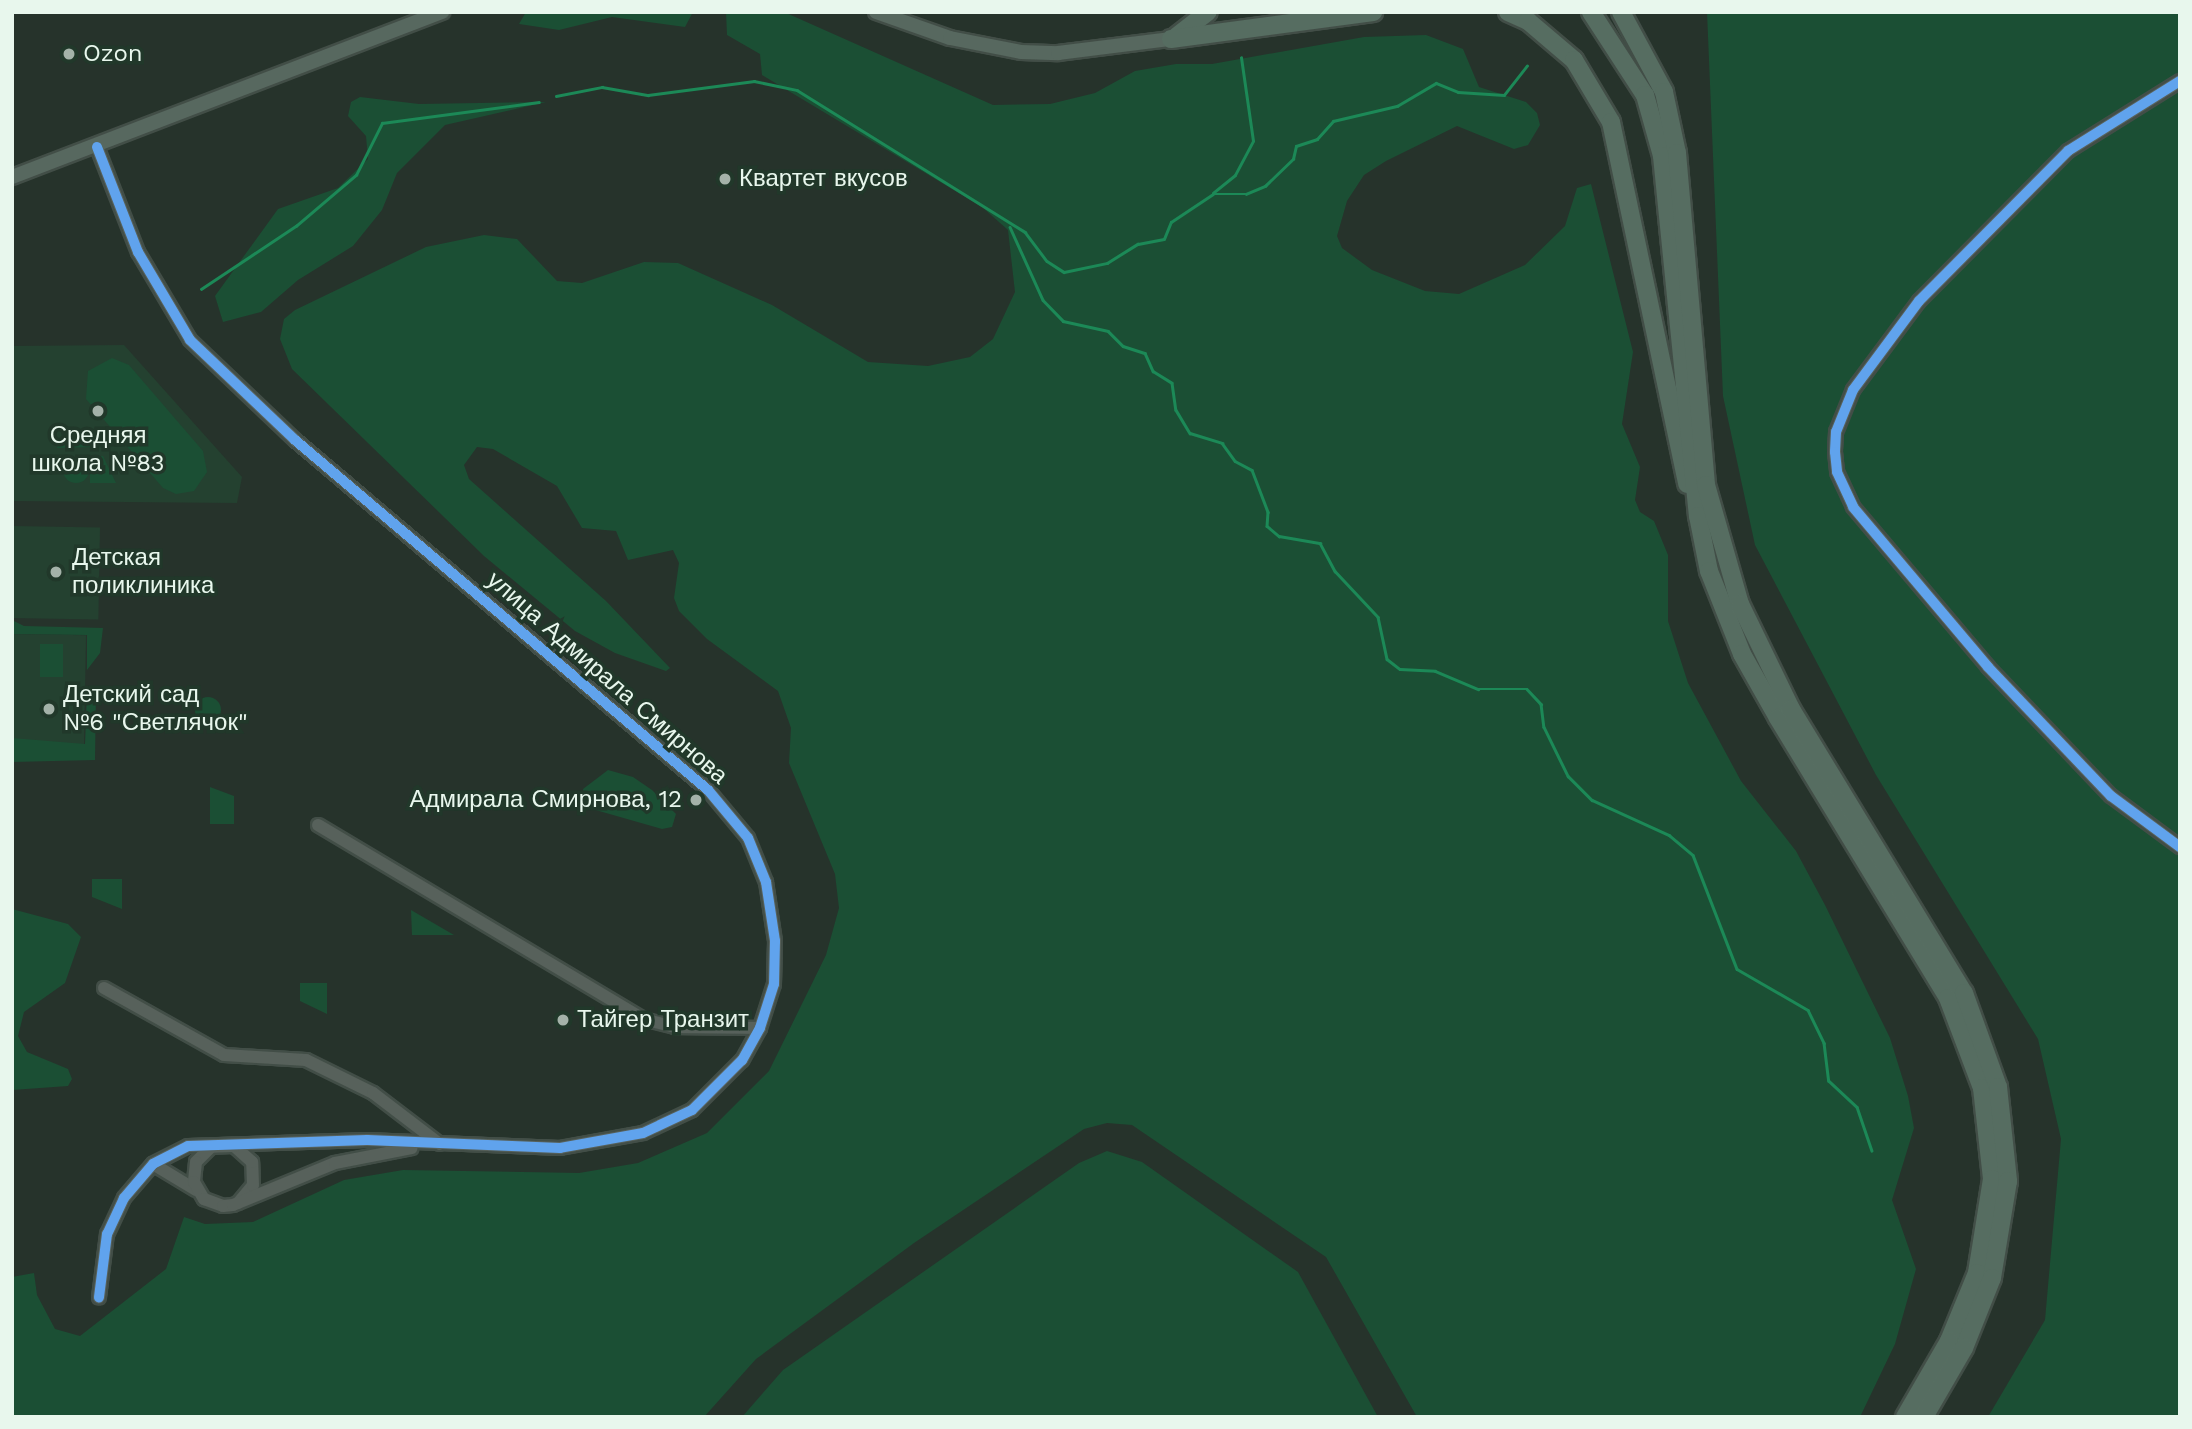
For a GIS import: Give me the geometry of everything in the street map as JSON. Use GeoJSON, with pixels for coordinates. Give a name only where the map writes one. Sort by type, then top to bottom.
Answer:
{"type":"FeatureCollection","features":[{"type":"Feature","properties":{"kind":"highway"},"geometry":{"type":"LineString","coordinates":[[1171,39],[1208,12]]}},
{"type":"Feature","properties":{"kind":"highway"},"geometry":{"type":"LineString","coordinates":[[1171,39],[1373,12]]}},
{"type":"Feature","properties":{"kind":"highway"},"geometry":{"type":"LineString","coordinates":[[1508,12],[1528,21],[1574,60],[1611,122],[1678,457],[1698,516]]}},
{"type":"Feature","properties":{"kind":"highway"},"geometry":{"type":"LineString","coordinates":[[1591,12],[1606,31],[1645,95],[1662,156],[1698,516],[1709,571],[1742,654],[1948,998],[1982,1088],[1992,1179],[1977,1273],[1945,1350],[1905,1417]]}},
{"type":"Feature","properties":{"kind":"highway"},"geometry":{"type":"LineString","coordinates":[[1623,14],[1664,92],[1677,153],[1706,485],[1740,604],[1791,709],[1964,993],[2001,1100],[2008,1181],[1992,1278],[1964,1348],[1924,1417]]}},
{"type":"Feature","properties":{"kind":"main road"},"geometry":{"type":"LineString","coordinates":[[12,177],[97,147],[442,12]]}},
{"type":"Feature","properties":{"kind":"main road"},"geometry":{"type":"LineString","coordinates":[[876,12],[950,38],[1021,52],[1058,53],[1171,39]]}},
{"type":"Feature","properties":{"kind":"street"},"geometry":{"type":"LineString","coordinates":[[2180,80],[2068,151],[1919,301],[1853,390],[1836,432],[1835,452],[1837,472],[1853,507],[1970,646],[2112,796],[2180,847]]}},
{"type":"Feature","properties":{"kind":"street","name":"улица Адмирала Смирнова"},"geometry":{"type":"LineString","coordinates":[[97,147],[138,252],[168,310],[212,364],[692,774],[748,838],[766,882],[775,941],[774,984],[760,1028],[716,1089],[692,1110],[643,1133],[560,1148],[440,1144],[188,1146],[153,1164],[111,1221],[99,1297]]}},
{"type":"Feature","properties":{"kind":"street"},"geometry":{"type":"LineString","coordinates":[[318,825],[651,1023],[760,1028]]}},
{"type":"Feature","properties":{"kind":"street"},"geometry":{"type":"LineString","coordinates":[[104,988],[224,1055],[306,1060],[373,1093],[440,1144]]}},
{"type":"Feature","properties":{"kind":"street"},"geometry":{"type":"LineString","coordinates":[[196,1190],[196,1162],[206,1150],[222,1144],[242,1150],[254,1167],[253,1187],[238,1203]]}},
{"type":"Feature","properties":{"kind":"street"},"geometry":{"type":"LineString","coordinates":[[153,1164],[215,1205],[238,1203],[335,1163],[440,1144]]}},
{"type":"Feature","properties":{"kind":"shaded area"},"geometry":{"type":"Polygon","coordinates":[[[526,12],[693,12],[685,27],[612,17],[559,30],[519,24],[526,12]]]}},
{"type":"Feature","properties":{"kind":"shaded area"},"geometry":{"type":"Polygon","coordinates":[[[726,12],[784,12],[993,105],[1050,104],[1095,93],[1135,71],[1176,64],[1212,64],[1364,37],[1426,35],[1463,49],[1479,87],[1526,102],[1537,113],[1540,125],[1528,145],[1514,149],[1457,126],[1386,161],[1364,175],[1347,201],[1337,236],[1342,248],[1372,270],[1425,291],[1459,294],[1525,265],[1565,226],[1577,188],[1591,184],[1633,352],[1622,424],[1640,467],[1635,500],[1640,512],[1654,521],[1668,555],[1668,621],[1688,683],[1741,781],[1796,851],[1825,905],[1890,1038],[1908,1096],[1914,1128],[1892,1200],[1916,1269],[1895,1344],[1860,1417],[1417,1417],[1326,1257],[1132,1125],[1107,1123],[1084,1129],[914,1243],[756,1359],[704,1417],[12,1417],[12,1277],[34,1273],[37,1295],[55,1329],[80,1336],[166,1269],[184,1217],[205,1224],[253,1222],[344,1180],[403,1170],[579,1173],[638,1163],[707,1133],[769,1071],[826,955],[839,908],[835,874],[789,763],[791,728],[778,691],[707,639],[679,611],[674,598],[679,563],[673,550],[628,560],[616,531],[582,528],[557,486],[493,449],[477,447],[464,465],[469,479],[606,601],[670,668],[666,671],[615,653],[575,631],[484,556],[292,369],[280,339],[284,319],[295,310],[426,247],[484,235],[517,239],[557,281],[582,283],[644,262],[678,263],[772,305],[868,362],[928,366],[970,357],[993,339],[1015,292],[1008,230],[982,207],[762,75],[760,54],[727,35],[726,12]]]}},
{"type":"Feature","properties":{"kind":"shaded area"},"geometry":{"type":"Polygon","coordinates":[[[1707,12],[2180,12],[2180,1417],[1988,1417],[2045,1320],[2061,1139],[2038,1039],[1876,775],[1755,545],[1723,396],[1707,12]]]}},
{"type":"Feature","properties":{"kind":"shaded area"},"geometry":{"type":"Polygon","coordinates":[[[360,97],[419,104],[546,102],[445,125],[397,173],[382,210],[353,246],[298,280],[261,312],[223,322],[215,296],[278,209],[338,188],[368,159],[366,136],[348,116],[351,102],[360,97]]]}},
{"type":"Feature","properties":{"kind":"shaded area","name":"Средняя школа №83"},"geometry":{"type":"Polygon","coordinates":[[[124,345],[242,477],[237,503],[12,501],[12,346],[124,345]]]}},
{"type":"Feature","properties":{"kind":"shaded area"},"geometry":{"type":"Polygon","coordinates":[[[112,358],[129,365],[203,451],[207,472],[194,491],[176,494],[163,488],[86,399],[88,371],[112,358]]]}},
{"type":"Feature","properties":{"kind":"shaded area"},"geometry":{"type":"Polygon","coordinates":[[[81,432],[94,447],[57,448],[63,433],[81,432]]]}},
{"type":"Feature","properties":{"kind":"shaded area"},"geometry":{"type":"Polygon","coordinates":[[[103,456],[116,483],[90,483],[90,457],[103,456]]]}},
{"type":"Feature","properties":{"kind":"shaded area"},"geometry":{"type":"Polygon","coordinates":[[[76,457],[85,461],[89,470],[85,479],[76,483],[67,479],[63,470],[67,461],[76,457]]]}},
{"type":"Feature","properties":{"kind":"shaded area","name":"Детская поликлиника"},"geometry":{"type":"Polygon","coordinates":[[[12,526],[100,528],[98,620],[12,618],[12,526]]]}},
{"type":"Feature","properties":{"kind":"shaded area"},"geometry":{"type":"Polygon","coordinates":[[[12,620],[24,626],[103,628],[100,653],[87,670],[87,635],[13,634],[12,620]]]}},
{"type":"Feature","properties":{"kind":"shaded area","name":"Детский сад №6 \"Светлячок\""},"geometry":{"type":"Polygon","coordinates":[[[12,634],[86,635],[84,758],[12,757],[12,634]]]}},
{"type":"Feature","properties":{"kind":"shaded area"},"geometry":{"type":"Polygon","coordinates":[[[40,644],[63,644],[63,677],[40,677],[40,644]]]}},
{"type":"Feature","properties":{"kind":"shaded area"},"geometry":{"type":"Polygon","coordinates":[[[87,691],[96,693],[95,760],[12,762],[12,738],[85,744],[87,691]]]}},
{"type":"Feature","properties":{"kind":"shaded area"},"geometry":{"type":"Polygon","coordinates":[[[208,697],[217,701],[221,710],[217,719],[208,723],[199,719],[195,710],[199,701],[208,697]]]}},
{"type":"Feature","properties":{"kind":"shaded area"},"geometry":{"type":"Polygon","coordinates":[[[608,770],[633,777],[652,790],[676,814],[672,827],[662,829],[585,807],[583,789],[608,770]]]}},
{"type":"Feature","properties":{"kind":"shaded area"},"geometry":{"type":"Polygon","coordinates":[[[210,787],[234,796],[234,824],[210,824],[210,787]]]}},
{"type":"Feature","properties":{"kind":"shaded area"},"geometry":{"type":"Polygon","coordinates":[[[92,879],[122,879],[122,909],[92,897],[92,879]]]}},
{"type":"Feature","properties":{"kind":"shaded area"},"geometry":{"type":"Polygon","coordinates":[[[12,909],[68,924],[81,937],[65,983],[24,1012],[18,1036],[27,1052],[68,1069],[72,1079],[68,1086],[12,1090],[12,909]]]}},
{"type":"Feature","properties":{"kind":"shaded area"},"geometry":{"type":"Polygon","coordinates":[[[411,910],[454,935],[412,935],[411,910]]]}},
{"type":"Feature","properties":{"kind":"shaded area"},"geometry":{"type":"Polygon","coordinates":[[[300,983],[327,983],[327,1014],[300,1001],[300,983]]]}},
{"type":"Feature","properties":{"kind":"shaded area"},"geometry":{"type":"Polygon","coordinates":[[[1107,1151],[1142,1162],[1298,1272],[1378,1417],[742,1417],[783,1370],[1079,1163],[1107,1151]]]}},
{"type":"Feature","properties":{"kind":"waterway"},"geometry":{"type":"LineString","coordinates":[[1213,193],[1235,175],[1253,141],[1241,58]]}},
{"type":"Feature","properties":{"kind":"waterway"},"geometry":{"type":"LineString","coordinates":[[556,96],[602,87],[648,95],[754,81],[797,90],[1025,232],[1047,261],[1064,272],[1107,263],[1138,244],[1164,239],[1171,222],[1213,194],[1246,194],[1265,186],[1293,159],[1296,146],[1317,139],[1333,121],[1397,106],[1436,83],[1458,92],[1504,95],[1527,66]]}},
{"type":"Feature","properties":{"kind":"waterway"},"geometry":{"type":"LineString","coordinates":[[201,289],[296,226],[356,175],[382,123],[539,102]]}},
{"type":"Feature","properties":{"kind":"waterway"},"geometry":{"type":"LineString","coordinates":[[1010,227],[1043,300],[1063,321],[1108,331],[1123,346],[1145,353],[1153,371],[1172,383],[1176,410],[1190,433],[1222,443],[1235,461],[1252,470],[1268,512],[1267,526],[1279,536],[1320,543],[1335,571],[1378,617],[1387,659],[1400,669],[1435,671],[1478,689],[1527,689],[1541,704],[1544,727],[1568,776],[1592,800],[1669,835],[1693,855],[1737,969],[1808,1010],[1824,1043],[1829,1081],[1857,1107],[1872,1151]]}},
{"type":"Feature","properties":{"kind":"cycle path"},"geometry":{"type":"LineString","coordinates":[[2180,81],[2068,151],[1919,301],[1853,390],[1836,432],[1835,452],[1837,472],[1853,507],[1988,667],[2111,796],[2180,847]]}},
{"type":"Feature","properties":{"kind":"cycle path"},"geometry":{"type":"LineString","coordinates":[[97,147],[138,252],[190,340],[295,440],[708,790],[748,838],[766,882],[775,941],[774,984],[760,1028],[742,1060],[692,1110],[643,1133],[560,1148],[367,1140],[188,1146],[153,1164],[124,1198],[107,1234],[99,1297]]}},
{"type":"Feature","properties":{"kind":"place","name":"Ozon"},"geometry":{"type":"Point","coordinates":[69,54]}},
{"type":"Feature","properties":{"kind":"place","name":"Квартет вкусов"},"geometry":{"type":"Point","coordinates":[725,179]}},
{"type":"Feature","properties":{"kind":"place","name":"Средняя школа №83"},"geometry":{"type":"Point","coordinates":[98,411]}},
{"type":"Feature","properties":{"kind":"place","name":"Детская поликлиника"},"geometry":{"type":"Point","coordinates":[56,572]}},
{"type":"Feature","properties":{"kind":"place","name":"Детский сад №6 \"Светлячок\""},"geometry":{"type":"Point","coordinates":[49,709]}},
{"type":"Feature","properties":{"kind":"place","name":"Адмирала Смирнова, 12"},"geometry":{"type":"Point","coordinates":[696,800]}},
{"type":"Feature","properties":{"kind":"place","name":"Тайгер Транзит"},"geometry":{"type":"Point","coordinates":[563,1020]}}]}
